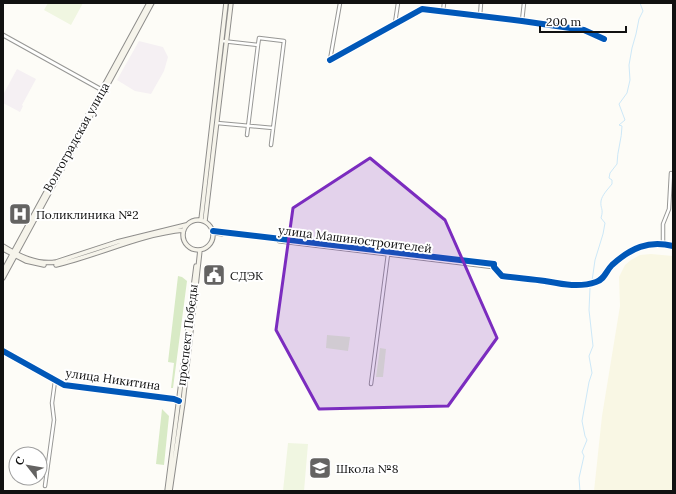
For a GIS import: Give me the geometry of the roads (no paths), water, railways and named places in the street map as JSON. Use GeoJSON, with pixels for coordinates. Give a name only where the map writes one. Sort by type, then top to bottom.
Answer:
{"type":"FeatureCollection","features":[{"type":"Feature","properties":{"kind":"main road","name":"Волгоградская улица"},"geometry":{"type":"LineString","coordinates":[[3,271],[14,254],[149,3]]}},
{"type":"Feature","properties":{"kind":"main road"},"geometry":{"type":"LineString","coordinates":[[3,278],[14,254],[152,3]]}},
{"type":"Feature","properties":{"kind":"main road"},"geometry":{"type":"LineString","coordinates":[[203,221],[217,123],[226,3]]}},
{"type":"Feature","properties":{"kind":"main road"},"geometry":{"type":"LineString","coordinates":[[203,221],[224,41],[231,3]]}},
{"type":"Feature","properties":{"kind":"main road"},"geometry":{"type":"LineString","coordinates":[[3,250],[40,262],[56,262],[117,242],[186,225],[195,220],[203,221],[209,224],[214,238],[210,246],[199,251],[189,248],[185,244],[183,235],[186,225]]}},
{"type":"Feature","properties":{"kind":"main road"},"geometry":{"type":"LineString","coordinates":[[3,246],[14,254],[37,264],[57,265],[118,245],[169,231],[184,230]]}},
{"type":"Feature","properties":{"kind":"main road"},"geometry":{"type":"LineString","coordinates":[[169,491],[182,402],[199,251]]}},
{"type":"Feature","properties":{"kind":"main road","name":"проспект Победы"},"geometry":{"type":"LineString","coordinates":[[169,491],[179,401],[199,251]]}},
{"type":"Feature","properties":{"kind":"street"},"geometry":{"type":"LineString","coordinates":[[340,3],[330,60],[422,9],[584,30],[604,39]]}},
{"type":"Feature","properties":{"kind":"street"},"geometry":{"type":"LineString","coordinates":[[395,23],[398,3]]}},
{"type":"Feature","properties":{"kind":"street"},"geometry":{"type":"LineString","coordinates":[[443,12],[444,3]]}},
{"type":"Feature","properties":{"kind":"street"},"geometry":{"type":"LineString","coordinates":[[480,16],[481,3]]}},
{"type":"Feature","properties":{"kind":"street"},"geometry":{"type":"LineString","coordinates":[[522,21],[524,3]]}},
{"type":"Feature","properties":{"kind":"street"},"geometry":{"type":"LineString","coordinates":[[3,35],[101,91]]}},
{"type":"Feature","properties":{"kind":"street"},"geometry":{"type":"LineString","coordinates":[[247,135],[259,38],[284,41],[271,145]]}},
{"type":"Feature","properties":{"kind":"street"},"geometry":{"type":"LineString","coordinates":[[224,41],[258,45]]}},
{"type":"Feature","properties":{"kind":"street"},"geometry":{"type":"LineString","coordinates":[[217,123],[273,128]]}},
{"type":"Feature","properties":{"kind":"street"},"geometry":{"type":"LineString","coordinates":[[663,244],[663,224],[669,209],[671,173]]}},
{"type":"Feature","properties":{"kind":"street"},"geometry":{"type":"LineString","coordinates":[[213,232],[494,264],[494,267],[502,276],[560,284],[586,284],[600,281],[604,278],[612,266],[637,247],[650,244],[673,246]]}},
{"type":"Feature","properties":{"kind":"street","name":"улица Машиностроителей"},"geometry":{"type":"LineString","coordinates":[[213,232],[494,267]]}},
{"type":"Feature","properties":{"kind":"street"},"geometry":{"type":"LineString","coordinates":[[371,384],[388,254]]}},
{"type":"Feature","properties":{"kind":"street","name":"улица Никитина"},"geometry":{"type":"LineString","coordinates":[[3,351],[52,377],[54,381],[64,385],[174,398],[179,401]]}},
{"type":"Feature","properties":{"kind":"street"},"geometry":{"type":"LineString","coordinates":[[48,464],[54,420],[52,403],[54,381]]}},
{"type":"Feature","properties":{"kind":"waterway"},"geometry":{"type":"LineString","coordinates":[[592,281],[595,260],[605,223],[601,218],[601,201],[604,194],[612,184],[612,180],[609,178],[610,173],[617,164],[622,131],[622,126],[619,125],[625,120],[619,104],[627,93],[630,80],[629,65],[632,48],[639,19],[643,11],[640,3]]}},
{"type":"Feature","properties":{"kind":"waterway"},"geometry":{"type":"LineString","coordinates":[[580,491],[579,478],[584,456],[582,452],[587,440],[582,421],[592,373],[589,356],[593,346],[589,310],[590,288]]}},
{"type":"Feature","properties":{"kind":"place","name":"Поликлиника №2"},"geometry":{"type":"Point","coordinates":[20,214]}},
{"type":"Feature","properties":{"kind":"place","name":"СДЭК"},"geometry":{"type":"Point","coordinates":[214,275]}},
{"type":"Feature","properties":{"kind":"place","name":"Школа №8"},"geometry":{"type":"Point","coordinates":[320,468]}}]}
